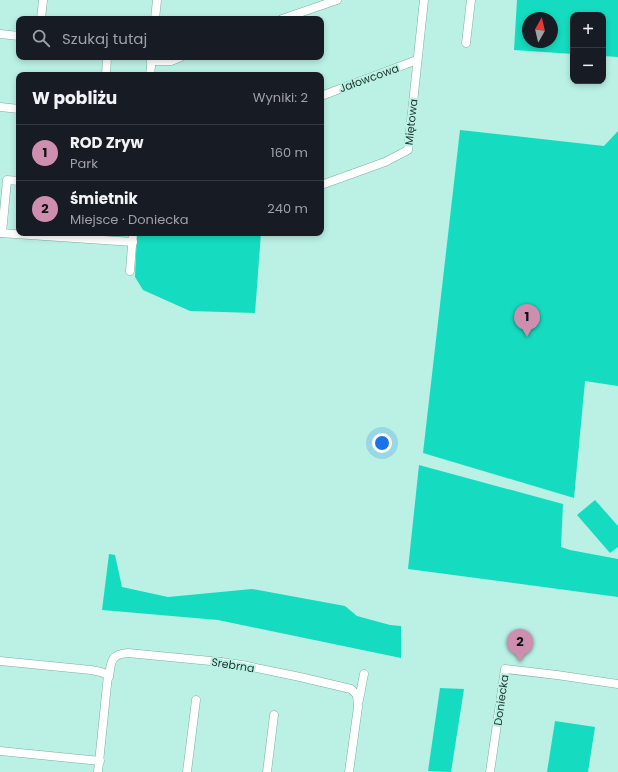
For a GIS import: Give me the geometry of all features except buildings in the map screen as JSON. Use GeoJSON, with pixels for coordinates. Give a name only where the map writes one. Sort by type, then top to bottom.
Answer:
{"type":"FeatureCollection","features":[{"type":"Feature","properties":{"kind":"street"},"geometry":{"type":"LineString","coordinates":[[41,16],[43,0]]}},
{"type":"Feature","properties":{"kind":"street"},"geometry":{"type":"LineString","coordinates":[[156,16],[157,0]]}},
{"type":"Feature","properties":{"kind":"street"},"geometry":{"type":"LineString","coordinates":[[291,16],[337,0]]}},
{"type":"Feature","properties":{"kind":"street","name":"Miętowa"},"geometry":{"type":"LineString","coordinates":[[324,184],[385,162],[408,150],[424,0]]}},
{"type":"Feature","properties":{"kind":"street"},"geometry":{"type":"LineString","coordinates":[[466,43],[471,0]]}},
{"type":"Feature","properties":{"kind":"street"},"geometry":{"type":"LineString","coordinates":[[0,34],[16,36]]}},
{"type":"Feature","properties":{"kind":"street"},"geometry":{"type":"LineString","coordinates":[[106,72],[107,60]]}},
{"type":"Feature","properties":{"kind":"street"},"geometry":{"type":"LineString","coordinates":[[150,72],[152,60]]}},
{"type":"Feature","properties":{"kind":"street"},"geometry":{"type":"LineString","coordinates":[[162,60],[174,60]]}},
{"type":"Feature","properties":{"kind":"street","name":"Jałowcowa"},"geometry":{"type":"LineString","coordinates":[[324,95],[417,60]]}},
{"type":"Feature","properties":{"kind":"street"},"geometry":{"type":"LineString","coordinates":[[0,107],[16,108]]}},
{"type":"Feature","properties":{"kind":"street"},"geometry":{"type":"LineString","coordinates":[[16,181],[7,180],[1,233],[16,233]]}},
{"type":"Feature","properties":{"kind":"street"},"geometry":{"type":"LineString","coordinates":[[93,236],[132,242]]}},
{"type":"Feature","properties":{"kind":"street"},"geometry":{"type":"LineString","coordinates":[[130,271],[133,236]]}},
{"type":"Feature","properties":{"kind":"street","name":"Srebrna"},"geometry":{"type":"LineString","coordinates":[[98,772],[109,677],[113,658],[123,654],[221,662],[345,686],[357,695],[358,707]]}},
{"type":"Feature","properties":{"kind":"street"},"geometry":{"type":"LineString","coordinates":[[0,661],[91,670],[106,673],[109,677]]}},
{"type":"Feature","properties":{"kind":"street","name":"Doniecka"},"geometry":{"type":"LineString","coordinates":[[490,772],[505,669],[618,684]]}},
{"type":"Feature","properties":{"kind":"street","name":"Srebrna"},"geometry":{"type":"LineString","coordinates":[[349,772],[364,674]]}},
{"type":"Feature","properties":{"kind":"street"},"geometry":{"type":"LineString","coordinates":[[187,772],[196,700]]}},
{"type":"Feature","properties":{"kind":"street"},"geometry":{"type":"LineString","coordinates":[[267,772],[274,715]]}},
{"type":"Feature","properties":{"kind":"street"},"geometry":{"type":"LineString","coordinates":[[1,754],[100,761]]}},
{"type":"Feature","properties":{"kind":"green space"},"geometry":{"type":"Polygon","coordinates":[[[517,0],[618,0],[618,57],[606,56],[606,12],[570,12],[570,54],[514,50],[517,0]]]}},
{"type":"Feature","properties":{"kind":"green space"},"geometry":{"type":"Polygon","coordinates":[[[460,130],[604,146],[618,131],[618,386],[585,381],[574,498],[423,453],[460,130]]]}},
{"type":"Feature","properties":{"kind":"green space"},"geometry":{"type":"Polygon","coordinates":[[[137,236],[261,236],[255,313],[190,311],[143,290],[135,277],[137,236]]]}},
{"type":"Feature","properties":{"kind":"green space"},"geometry":{"type":"Polygon","coordinates":[[[419,465],[563,504],[561,547],[618,559],[618,597],[408,569],[419,465]]]}},
{"type":"Feature","properties":{"kind":"green space"},"geometry":{"type":"Polygon","coordinates":[[[595,500],[618,526],[618,547],[610,553],[577,515],[595,500]]]}},
{"type":"Feature","properties":{"kind":"green space"},"geometry":{"type":"Polygon","coordinates":[[[109,554],[115,555],[122,587],[168,597],[252,589],[345,606],[357,616],[390,625],[401,626],[401,658],[218,620],[102,610],[109,554]]]}},
{"type":"Feature","properties":{"kind":"green space"},"geometry":{"type":"Polygon","coordinates":[[[440,688],[464,689],[451,772],[428,771],[440,688]]]}},
{"type":"Feature","properties":{"kind":"green space"},"geometry":{"type":"Polygon","coordinates":[[[555,721],[595,727],[588,772],[547,772],[555,721]]]}},
{"type":"Feature","properties":{"kind":"place","name":"ROD Zryw"},"geometry":{"type":"Point","coordinates":[527,337]}},
{"type":"Feature","properties":{"kind":"place","name":"śmietnik"},"geometry":{"type":"Point","coordinates":[520,662]}}]}
